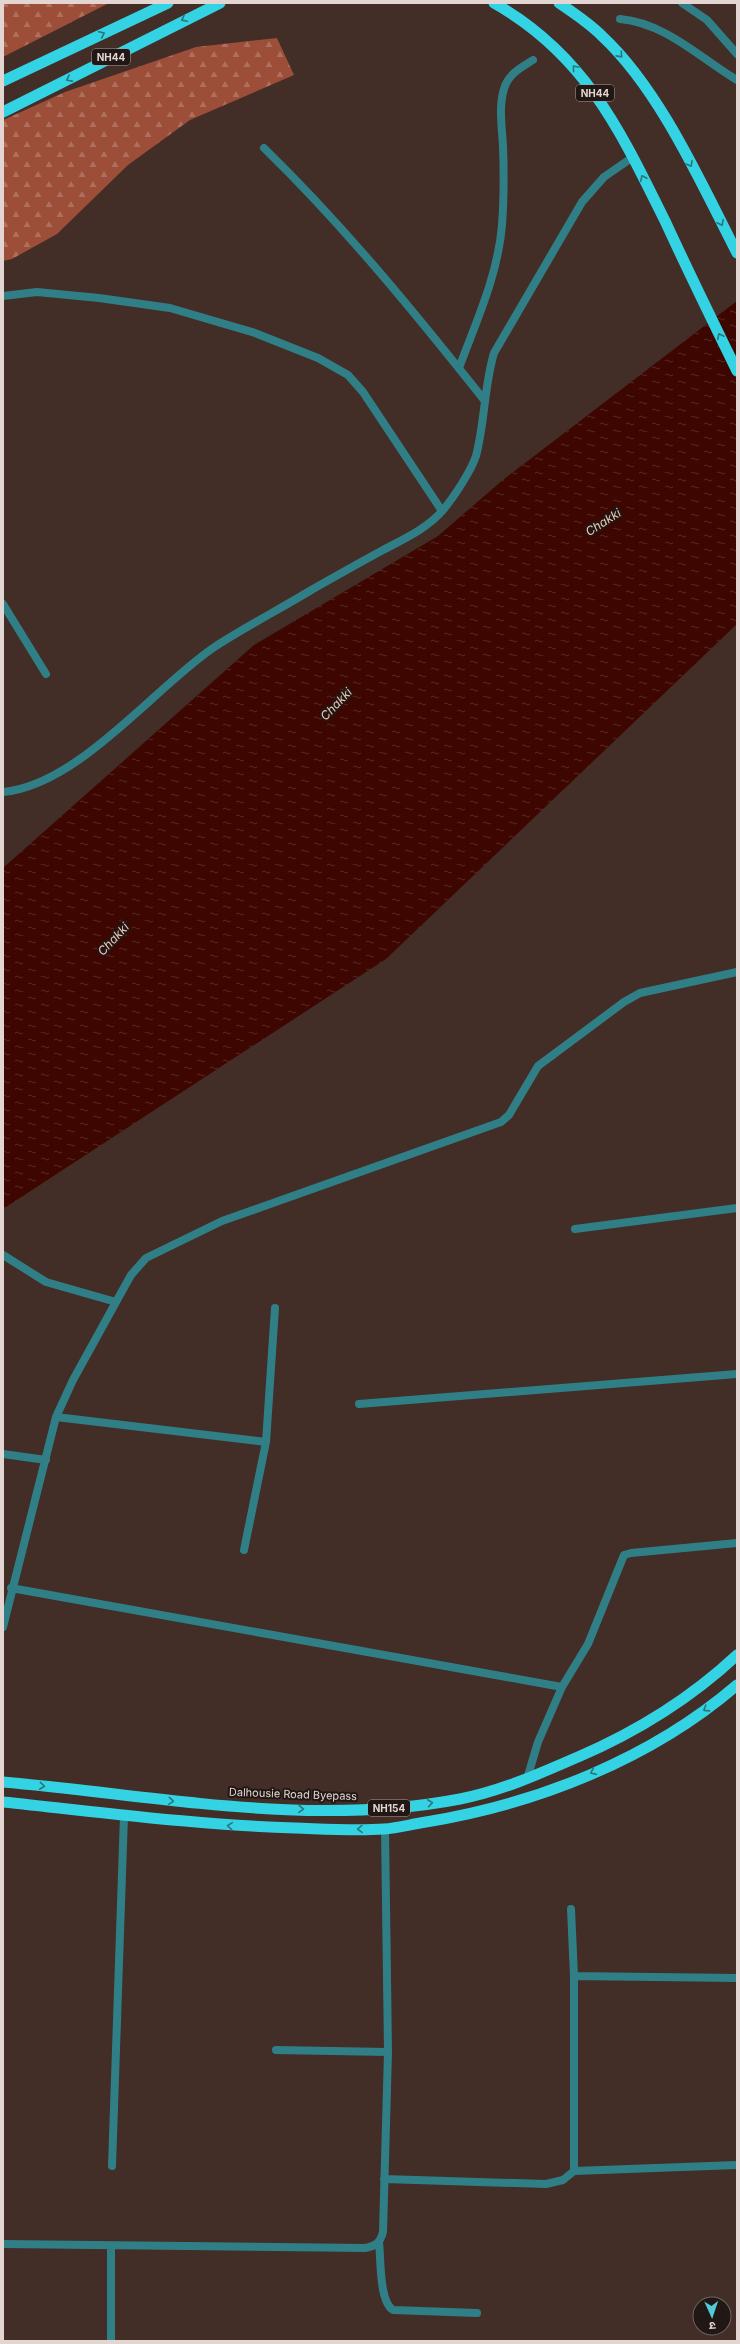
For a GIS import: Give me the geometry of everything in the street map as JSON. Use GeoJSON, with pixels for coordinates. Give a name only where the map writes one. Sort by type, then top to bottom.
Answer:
{"type":"FeatureCollection","features":[{"type":"Feature","properties":{"kind":"highway","name":"NH44"},"geometry":{"type":"LineString","coordinates":[[3,81],[168,3]]}},
{"type":"Feature","properties":{"kind":"highway","name":"NH44"},"geometry":{"type":"LineString","coordinates":[[3,112],[220,3]]}},
{"type":"Feature","properties":{"kind":"highway","name":"NH44"},"geometry":{"type":"LineString","coordinates":[[494,3],[530,24],[574,67],[607,110],[633,157],[661,213],[737,371]]}},
{"type":"Feature","properties":{"kind":"highway"},"geometry":{"type":"LineString","coordinates":[[559,3],[602,36],[623,58],[663,115],[706,192],[737,253]]}},
{"type":"Feature","properties":{"kind":"highway","name":"Dalhousie Road Byepass"},"geometry":{"type":"LineString","coordinates":[[3,1782],[235,1806],[344,1810],[402,1807],[460,1799],[527,1779],[602,1747],[646,1723],[687,1696],[737,1655]]}},
{"type":"Feature","properties":{"kind":"highway","name":"NH154"},"geometry":{"type":"LineString","coordinates":[[3,1802],[124,1816],[240,1827],[384,1829],[463,1816],[530,1798],[582,1777],[625,1758],[676,1729],[716,1703],[737,1685]]}},
{"type":"Feature","properties":{"kind":"street"},"geometry":{"type":"LineString","coordinates":[[682,3],[706,20],[737,54]]}},
{"type":"Feature","properties":{"kind":"street"},"geometry":{"type":"LineString","coordinates":[[620,20],[638,21],[656,27],[737,80]]}},
{"type":"Feature","properties":{"kind":"street"},"geometry":{"type":"LineString","coordinates":[[459,368],[486,295],[496,260],[502,226],[504,171],[501,101],[505,85],[514,71],[534,60]]}},
{"type":"Feature","properties":{"kind":"street"},"geometry":{"type":"LineString","coordinates":[[264,148],[343,228],[485,401]]}},
{"type":"Feature","properties":{"kind":"street"},"geometry":{"type":"LineString","coordinates":[[3,792],[19,791],[41,782],[97,747],[175,677],[214,648],[335,576],[420,530],[442,511],[475,458],[489,372],[494,353],[582,202],[604,177],[633,157]]}},
{"type":"Feature","properties":{"kind":"street"},"geometry":{"type":"LineString","coordinates":[[3,296],[37,292],[100,298],[170,308],[255,333],[335,366],[348,375],[363,392],[442,511]]}},
{"type":"Feature","properties":{"kind":"street"},"geometry":{"type":"LineString","coordinates":[[3,604],[46,674]]}},
{"type":"Feature","properties":{"kind":"street"},"geometry":{"type":"LineString","coordinates":[[3,1627],[11,1588],[46,1460],[56,1417],[73,1380],[131,1275],[146,1258],[203,1228],[501,1122],[509,1115],[538,1066],[624,1002],[647,992],[737,972]]}},
{"type":"Feature","properties":{"kind":"street"},"geometry":{"type":"LineString","coordinates":[[575,1229],[737,1208]]}},
{"type":"Feature","properties":{"kind":"street"},"geometry":{"type":"LineString","coordinates":[[3,1255],[46,1282],[116,1302]]}},
{"type":"Feature","properties":{"kind":"street"},"geometry":{"type":"LineString","coordinates":[[244,1550],[266,1442],[275,1308]]}},
{"type":"Feature","properties":{"kind":"street"},"geometry":{"type":"LineString","coordinates":[[359,1404],[737,1374]]}},
{"type":"Feature","properties":{"kind":"street"},"geometry":{"type":"LineString","coordinates":[[56,1417],[266,1442]]}},
{"type":"Feature","properties":{"kind":"street"},"geometry":{"type":"LineString","coordinates":[[3,1454],[46,1460]]}},
{"type":"Feature","properties":{"kind":"street"},"geometry":{"type":"LineString","coordinates":[[527,1779],[538,1742],[562,1687],[588,1644],[602,1615],[621,1559],[626,1553],[737,1543]]}},
{"type":"Feature","properties":{"kind":"street"},"geometry":{"type":"LineString","coordinates":[[11,1588],[562,1687]]}},
{"type":"Feature","properties":{"kind":"street"},"geometry":{"type":"LineString","coordinates":[[112,2166],[124,1816]]}},
{"type":"Feature","properties":{"kind":"street"},"geometry":{"type":"LineString","coordinates":[[3,2244],[365,2248],[375,2246],[379,2242],[383,2232],[388,2052],[384,1829]]}},
{"type":"Feature","properties":{"kind":"street"},"geometry":{"type":"LineString","coordinates":[[571,1908],[574,1976],[574,2171]]}},
{"type":"Feature","properties":{"kind":"street"},"geometry":{"type":"LineString","coordinates":[[574,1976],[737,1978]]}},
{"type":"Feature","properties":{"kind":"street"},"geometry":{"type":"LineString","coordinates":[[276,2050],[388,2052]]}},
{"type":"Feature","properties":{"kind":"street"},"geometry":{"type":"LineString","coordinates":[[384,2179],[546,2184],[562,2180],[574,2171],[737,2165]]}},
{"type":"Feature","properties":{"kind":"street"},"geometry":{"type":"LineString","coordinates":[[379,2242],[384,2298],[389,2308],[393,2310],[477,2313]]}},
{"type":"Feature","properties":{"kind":"street"},"geometry":{"type":"LineString","coordinates":[[111,2246],[111,2341]]}},
{"type":"Feature","properties":{"kind":"green space"},"geometry":{"type":"Polygon","coordinates":[[[3,3],[109,3],[3,57],[3,3]]]}},
{"type":"Feature","properties":{"kind":"green space"},"geometry":{"type":"Polygon","coordinates":[[[277,38],[294,75],[190,120],[128,165],[57,234],[12,259],[3,261],[3,120],[65,92],[196,47],[277,38]]]}},
{"type":"Feature","properties":{"kind":"water","name":"Chakki"},"geometry":{"type":"Polygon","coordinates":[[[737,301],[737,624],[386,959],[3,1209],[3,868],[254,645],[438,536],[504,479],[737,301]]]}}]}
